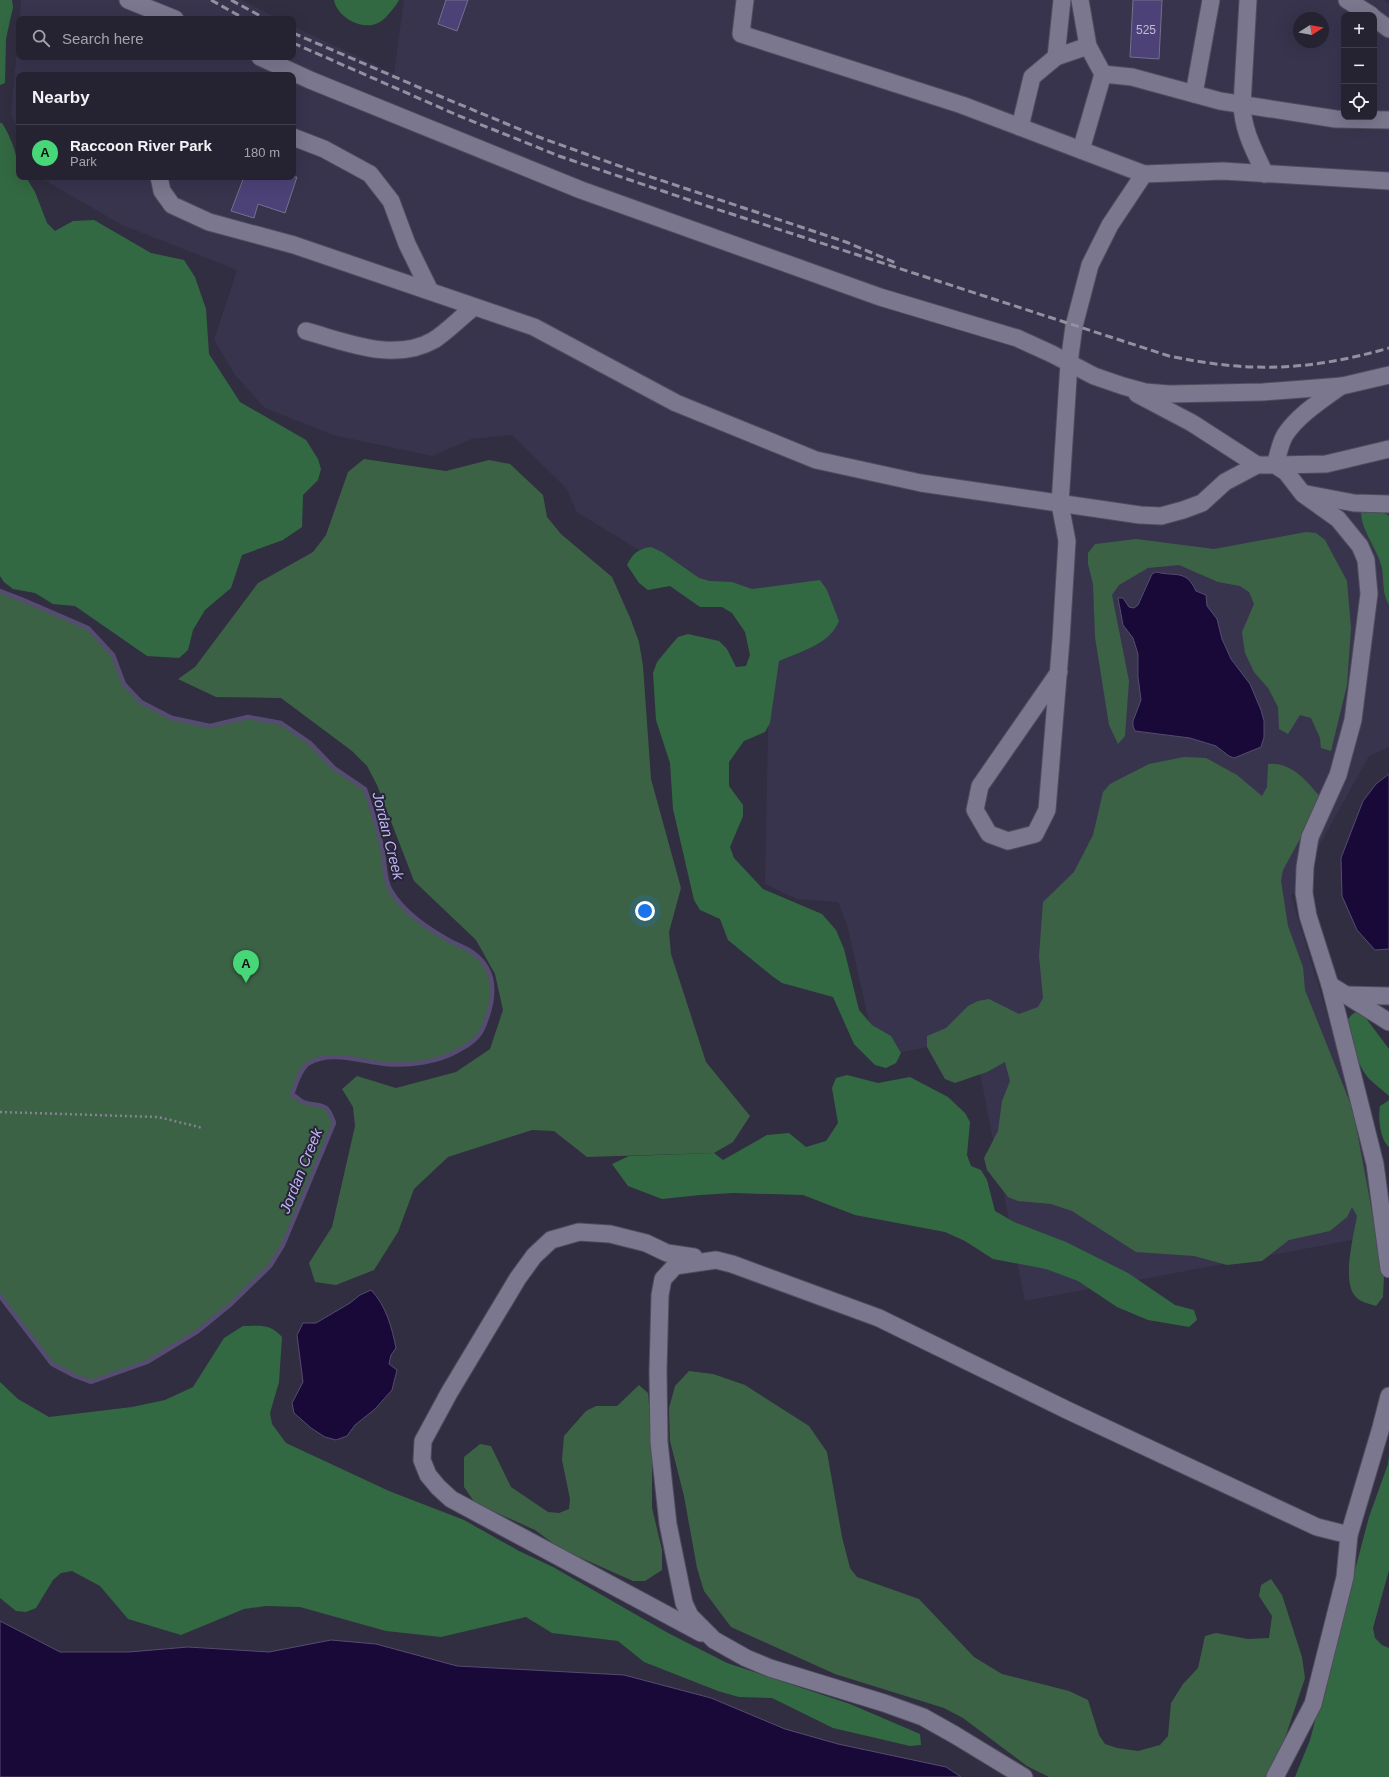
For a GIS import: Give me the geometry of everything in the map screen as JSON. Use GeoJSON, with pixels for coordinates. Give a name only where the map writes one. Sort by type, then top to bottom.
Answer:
{"type":"FeatureCollection","features":[{"type":"Feature","properties":{"kind":"lane"},"geometry":{"type":"LineString","coordinates":[[128,0],[168,16]]}},
{"type":"Feature","properties":{"kind":"lane"},"geometry":{"type":"LineString","coordinates":[[745,0],[741,34],[962,105],[1144,174],[1223,171],[1389,181]]}},
{"type":"Feature","properties":{"kind":"lane"},"geometry":{"type":"LineString","coordinates":[[1056,57],[1062,0]]}},
{"type":"Feature","properties":{"kind":"lane"},"geometry":{"type":"LineString","coordinates":[[1080,0],[1088,46],[1103,74],[1081,150]]}},
{"type":"Feature","properties":{"kind":"lane"},"geometry":{"type":"LineString","coordinates":[[1194,94],[1211,0]]}},
{"type":"Feature","properties":{"kind":"lane"},"geometry":{"type":"LineString","coordinates":[[1248,0],[1242,120],[1265,174]]}},
{"type":"Feature","properties":{"kind":"lane"},"geometry":{"type":"LineString","coordinates":[[1347,0],[1366,12]]}},
{"type":"Feature","properties":{"kind":"lane"},"geometry":{"type":"LineString","coordinates":[[1377,20],[1389,29]]}},
{"type":"Feature","properties":{"kind":"lane"},"geometry":{"type":"LineString","coordinates":[[1020,127],[1032,77],[1056,57],[1088,46]]}},
{"type":"Feature","properties":{"kind":"lane"},"geometry":{"type":"LineString","coordinates":[[267,60],[293,72]]}},
{"type":"Feature","properties":{"kind":"lane"},"geometry":{"type":"LineString","coordinates":[[296,74],[581,190],[880,297],[1017,338],[1094,376],[1123,386],[1145,392],[1169,394],[1264,392],[1342,386],[1389,375]]}},
{"type":"Feature","properties":{"kind":"lane"},"geometry":{"type":"LineString","coordinates":[[1103,74],[1132,77],[1220,101],[1336,119],[1389,120]]}},
{"type":"Feature","properties":{"kind":"lane"},"geometry":{"type":"LineString","coordinates":[[296,138],[324,149],[370,174],[391,201],[407,244],[430,291]]}},
{"type":"Feature","properties":{"kind":"lane"},"geometry":{"type":"LineString","coordinates":[[1059,672],[980,786],[975,810],[989,834],[1008,841],[1035,834],[1047,810],[1059,672],[1067,541],[1060,504],[1069,363],[1074,326],[1090,264],[1110,225],[1144,174]]}},
{"type":"Feature","properties":{"kind":"lane"},"geometry":{"type":"LineString","coordinates":[[160,180],[162,191],[172,205],[209,222],[294,245],[534,327],[676,403],[816,460],[921,483],[1140,516],[1161,516],[1202,503],[1225,482],[1257,465],[1326,464],[1389,449]]}},
{"type":"Feature","properties":{"kind":"lane"},"geometry":{"type":"LineString","coordinates":[[306,331],[376,350],[397,350],[434,340],[474,306]]}},
{"type":"Feature","properties":{"kind":"lane"},"geometry":{"type":"LineString","coordinates":[[1123,386],[1192,423],[1257,465]]}},
{"type":"Feature","properties":{"kind":"lane"},"geometry":{"type":"LineString","coordinates":[[1275,465],[1284,436],[1293,425],[1312,408],[1342,386]]}},
{"type":"Feature","properties":{"kind":"lane"},"geometry":{"type":"LineString","coordinates":[[1275,465],[1286,472],[1303,494],[1338,519],[1360,546],[1366,560],[1369,594],[1353,720],[1338,775],[1310,837],[1305,867],[1304,893],[1308,916],[1330,985],[1375,1164],[1389,1269]]}},
{"type":"Feature","properties":{"kind":"lane"},"geometry":{"type":"LineString","coordinates":[[1303,494],[1354,503],[1389,504]]}},
{"type":"Feature","properties":{"kind":"lane"},"geometry":{"type":"LineString","coordinates":[[1330,985],[1389,1022]]}},
{"type":"Feature","properties":{"kind":"lane"},"geometry":{"type":"LineString","coordinates":[[1346,995],[1389,996]]}},
{"type":"Feature","properties":{"kind":"lane"},"geometry":{"type":"LineString","coordinates":[[1024,1777],[923,1717],[884,1703],[770,1668],[746,1658],[451,1499],[438,1487],[428,1475],[422,1460],[423,1441],[449,1393],[518,1278],[534,1256],[551,1240],[579,1232],[610,1234],[646,1243],[667,1254],[716,1260],[748,1269],[879,1318],[1076,1415],[1317,1527],[1349,1534]]}},
{"type":"Feature","properties":{"kind":"lane"},"geometry":{"type":"LineString","coordinates":[[714,1640],[694,1622],[684,1603],[668,1524],[658,1442],[658,1371],[660,1295],[663,1279],[675,1266],[716,1260]]}},
{"type":"Feature","properties":{"kind":"lane"},"geometry":{"type":"LineString","coordinates":[[1275,1777],[1313,1704],[1345,1577],[1349,1534],[1389,1396]]}},
{"type":"Feature","properties":{"kind":"lane"},"geometry":{"type":"LineString","coordinates":[[646,1604],[662,1608],[675,1602],[682,1592]]}},
{"type":"Feature","properties":{"kind":"path"},"geometry":{"type":"LineString","coordinates":[[0,1112],[158,1117],[203,1128]]}},
{"type":"Feature","properties":{"kind":"shaded area"},"geometry":{"type":"Polygon","coordinates":[[[21,0],[242,0],[272,16],[20,16],[21,0]]]}},
{"type":"Feature","properties":{"kind":"shaded area"},"geometry":{"type":"Polygon","coordinates":[[[404,0],[1384,0],[1389,4],[1389,747],[1369,756],[1291,896],[1351,1093],[1379,1235],[1025,1301],[973,1038],[877,1057],[848,928],[838,902],[797,899],[765,884],[770,631],[577,512],[566,488],[512,435],[471,439],[432,456],[333,435],[265,408],[235,375],[214,340],[237,270],[122,225],[44,180],[296,180],[296,72],[16,72],[16,125],[11,114],[16,60],[296,60],[296,27],[394,74],[404,0]]]}},
{"type":"Feature","properties":{"kind":"shaded area"},"geometry":{"type":"Polygon","coordinates":[[[1156,572],[1180,575],[1188,579],[1196,591],[1206,595],[1207,606],[1217,619],[1222,639],[1231,659],[1250,684],[1261,710],[1264,721],[1264,737],[1261,747],[1234,758],[1216,746],[1190,738],[1135,731],[1133,721],[1141,700],[1138,677],[1138,654],[1133,638],[1123,625],[1118,598],[1123,598],[1129,607],[1134,608],[1138,605],[1152,574],[1156,572]]]}},
{"type":"Feature","properties":{"kind":"shaded area"},"geometry":{"type":"Polygon","coordinates":[[[1389,774],[1389,949],[1375,950],[1357,930],[1342,896],[1341,858],[1363,801],[1376,784],[1389,774]]]}},
{"type":"Feature","properties":{"kind":"shaded area"},"geometry":{"type":"Polygon","coordinates":[[[371,1290],[381,1303],[390,1325],[396,1348],[391,1355],[389,1364],[397,1370],[392,1390],[375,1409],[355,1425],[347,1436],[336,1440],[325,1437],[311,1428],[294,1413],[292,1403],[303,1382],[297,1335],[303,1323],[316,1323],[350,1303],[360,1295],[371,1290]]]}},
{"type":"Feature","properties":{"kind":"shaded area"},"geometry":{"type":"Polygon","coordinates":[[[0,1621],[60,1652],[129,1652],[188,1647],[269,1652],[331,1640],[376,1644],[457,1666],[624,1675],[711,1698],[785,1729],[838,1744],[946,1767],[961,1777],[0,1777],[0,1621]]]}},
{"type":"Feature","properties":{"kind":"green space"},"geometry":{"type":"Polygon","coordinates":[[[0,0],[12,0],[13,7],[6,39],[5,83],[0,85],[0,0]]]}},
{"type":"Feature","properties":{"kind":"green space"},"geometry":{"type":"Polygon","coordinates":[[[334,0],[399,0],[384,19],[372,25],[365,25],[358,24],[345,17],[336,6],[334,0]]]}},
{"type":"Feature","properties":{"kind":"green space"},"geometry":{"type":"Polygon","coordinates":[[[0,123],[2,123],[12,142],[16,156],[16,180],[28,180],[35,192],[47,223],[55,231],[73,221],[94,220],[151,253],[184,260],[195,277],[206,309],[209,354],[240,402],[306,440],[318,459],[321,469],[318,480],[303,495],[302,527],[283,540],[242,555],[231,588],[205,610],[193,630],[188,650],[179,658],[147,656],[75,606],[53,604],[35,593],[13,589],[4,582],[0,576],[0,123]]]}},
{"type":"Feature","properties":{"kind":"green space"},"geometry":{"type":"Polygon","coordinates":[[[364,459],[446,471],[489,460],[510,464],[543,495],[547,517],[561,534],[612,577],[639,642],[643,666],[651,779],[681,888],[669,932],[671,954],[706,1062],[750,1116],[733,1142],[714,1153],[587,1157],[554,1131],[532,1130],[448,1157],[414,1189],[398,1232],[374,1270],[336,1285],[315,1282],[309,1263],[332,1227],[355,1126],[353,1107],[342,1089],[357,1076],[396,1088],[456,1072],[490,1049],[503,1010],[495,974],[476,940],[414,881],[377,785],[367,766],[352,751],[281,698],[216,697],[178,679],[195,667],[258,583],[313,552],[326,535],[348,472],[364,459]]]}},
{"type":"Feature","properties":{"kind":"green space"},"geometry":{"type":"Polygon","coordinates":[[[1361,509],[1381,511],[1389,516],[1389,605],[1384,591],[1380,560],[1363,524],[1361,509]]]}},
{"type":"Feature","properties":{"kind":"green space"},"geometry":{"type":"Polygon","coordinates":[[[1306,532],[1316,533],[1325,540],[1347,581],[1351,628],[1347,685],[1331,751],[1321,748],[1320,738],[1311,718],[1300,715],[1288,734],[1279,729],[1278,707],[1268,688],[1254,672],[1245,653],[1242,632],[1254,604],[1249,592],[1240,586],[1218,582],[1179,565],[1148,568],[1119,585],[1112,595],[1129,681],[1125,736],[1118,744],[1109,725],[1095,637],[1093,584],[1088,564],[1088,553],[1095,544],[1136,539],[1214,549],[1306,532]]]}},
{"type":"Feature","properties":{"kind":"green space"},"geometry":{"type":"Polygon","coordinates":[[[651,547],[662,552],[699,578],[710,581],[732,582],[752,589],[820,580],[827,590],[839,621],[828,636],[821,642],[779,661],[770,723],[765,732],[744,741],[729,762],[729,786],[743,805],[743,816],[730,847],[734,858],[763,889],[822,914],[836,930],[844,949],[859,1010],[872,1025],[891,1036],[901,1053],[896,1063],[886,1068],[875,1065],[854,1044],[833,997],[782,983],[728,940],[720,919],[700,910],[694,900],[673,809],[670,763],[656,720],[653,673],[657,662],[678,637],[688,634],[719,641],[727,649],[736,667],[746,666],[750,655],[745,632],[732,613],[722,607],[700,607],[670,586],[648,590],[639,583],[627,565],[631,557],[636,552],[651,547]]]}},
{"type":"Feature","properties":{"kind":"green space"},"geometry":{"type":"Polygon","coordinates":[[[0,591],[88,628],[113,655],[124,684],[141,702],[172,718],[210,726],[248,717],[281,723],[310,743],[334,768],[365,789],[373,813],[383,853],[387,882],[396,899],[426,926],[477,956],[485,965],[490,974],[492,984],[490,1006],[481,1032],[463,1048],[443,1058],[414,1064],[386,1064],[347,1058],[327,1057],[318,1059],[306,1065],[292,1094],[303,1102],[325,1107],[331,1115],[334,1123],[283,1245],[270,1266],[231,1304],[198,1331],[147,1362],[91,1382],[75,1376],[52,1364],[0,1296],[0,591]]]}},
{"type":"Feature","properties":{"kind":"green space"},"geometry":{"type":"Polygon","coordinates":[[[1184,757],[1206,758],[1237,775],[1262,796],[1267,787],[1268,764],[1285,766],[1299,774],[1322,799],[1283,870],[1281,881],[1288,926],[1303,967],[1305,990],[1353,1110],[1384,1276],[1383,1297],[1376,1306],[1365,1303],[1356,1297],[1349,1281],[1351,1246],[1357,1216],[1352,1207],[1347,1217],[1330,1231],[1289,1240],[1262,1261],[1227,1265],[1194,1256],[1136,1252],[1072,1211],[1051,1204],[1018,1201],[1008,1197],[987,1170],[984,1158],[998,1131],[1002,1101],[1010,1081],[1005,1062],[987,1072],[955,1083],[945,1079],[927,1047],[927,1036],[946,1028],[968,1006],[978,1001],[989,999],[1019,1014],[1038,1007],[1043,998],[1039,956],[1043,902],[1074,872],[1093,835],[1103,792],[1110,784],[1149,764],[1184,757]]]}},
{"type":"Feature","properties":{"kind":"green space"},"geometry":{"type":"Polygon","coordinates":[[[1356,1012],[1365,1017],[1389,1049],[1389,1096],[1371,1081],[1365,1073],[1349,1041],[1346,1028],[1347,1022],[1350,1016],[1356,1012]]]}},
{"type":"Feature","properties":{"kind":"green space"},"geometry":{"type":"Polygon","coordinates":[[[847,1075],[878,1083],[910,1077],[948,1097],[965,1113],[970,1122],[967,1155],[971,1166],[981,1170],[987,1180],[995,1211],[1014,1222],[1066,1242],[1128,1273],[1175,1305],[1194,1310],[1197,1320],[1189,1327],[1148,1320],[1117,1307],[1078,1281],[1046,1269],[993,1259],[965,1241],[945,1232],[855,1215],[803,1195],[733,1193],[662,1199],[628,1186],[612,1164],[629,1156],[714,1153],[723,1160],[767,1135],[789,1133],[806,1147],[826,1141],[838,1123],[832,1088],[836,1078],[847,1075]]]}},
{"type":"Feature","properties":{"kind":"green space"},"geometry":{"type":"Polygon","coordinates":[[[1389,1099],[1389,1147],[1380,1128],[1379,1116],[1380,1106],[1389,1099]]]}},
{"type":"Feature","properties":{"kind":"green space"},"geometry":{"type":"Polygon","coordinates":[[[243,1326],[269,1327],[282,1337],[279,1382],[270,1413],[272,1424],[286,1443],[389,1491],[464,1520],[519,1551],[553,1567],[668,1633],[727,1663],[850,1704],[920,1734],[921,1745],[910,1746],[833,1728],[772,1698],[739,1697],[718,1691],[644,1662],[618,1641],[552,1633],[526,1617],[441,1637],[386,1631],[300,1607],[266,1606],[244,1609],[181,1635],[128,1619],[100,1586],[72,1571],[61,1573],[53,1580],[36,1608],[26,1612],[16,1611],[0,1598],[0,1382],[18,1399],[49,1417],[132,1407],[165,1400],[193,1387],[224,1338],[243,1326]]]}},
{"type":"Feature","properties":{"kind":"green space"},"geometry":{"type":"Polygon","coordinates":[[[689,1371],[713,1374],[745,1385],[809,1426],[827,1452],[842,1537],[850,1568],[857,1577],[919,1599],[974,1657],[1002,1674],[1069,1691],[1088,1700],[1099,1735],[1105,1744],[1117,1748],[1138,1751],[1160,1745],[1168,1736],[1171,1703],[1183,1684],[1198,1668],[1205,1636],[1216,1633],[1248,1639],[1269,1638],[1272,1616],[1259,1596],[1261,1585],[1271,1579],[1282,1595],[1302,1657],[1305,1678],[1278,1759],[1265,1777],[1049,1777],[1027,1766],[963,1718],[944,1708],[835,1674],[731,1627],[704,1591],[697,1568],[684,1496],[670,1441],[669,1408],[675,1386],[689,1371]]]}},
{"type":"Feature","properties":{"kind":"green space"},"geometry":{"type":"Polygon","coordinates":[[[639,1385],[648,1393],[652,1439],[652,1508],[662,1550],[662,1570],[645,1581],[633,1581],[561,1549],[535,1530],[475,1503],[464,1487],[464,1457],[480,1444],[491,1446],[511,1487],[548,1512],[559,1513],[569,1509],[570,1499],[562,1460],[564,1436],[586,1411],[596,1406],[617,1406],[639,1385]]]}},
{"type":"Feature","properties":{"kind":"green space"},"geometry":{"type":"Polygon","coordinates":[[[1389,1455],[1389,1570],[1373,1628],[1375,1638],[1382,1645],[1389,1648],[1389,1777],[1295,1777],[1310,1740],[1369,1517],[1388,1464],[1389,1455]]]}},
{"type":"Feature","properties":{"kind":"building"},"geometry":{"type":"Polygon","coordinates":[[[446,0],[468,0],[457,31],[438,24],[446,0]]]}},
{"type":"Feature","properties":{"kind":"building"},"geometry":{"type":"Polygon","coordinates":[[[1133,0],[1162,0],[1159,59],[1130,57],[1133,0]]]}},
{"type":"Feature","properties":{"kind":"building"},"geometry":{"type":"Polygon","coordinates":[[[243,180],[296,180],[285,213],[258,204],[254,218],[231,211],[243,180]]]}},
{"type":"Feature","properties":{"kind":"waterway","name":"Jordan Creek"},"geometry":{"type":"LineString","coordinates":[[0,591],[88,628],[113,655],[124,684],[141,702],[172,718],[210,726],[248,717],[281,723],[310,743],[334,768],[365,789],[373,813],[383,853],[387,882],[396,899],[426,926],[477,956],[485,965],[490,974],[492,984],[490,1006],[483,1028],[479,1035],[466,1046],[443,1058],[414,1064],[386,1064],[347,1058],[327,1057],[318,1059],[306,1065],[292,1094],[303,1102],[325,1107],[331,1115],[334,1123],[283,1245],[270,1266],[231,1304],[198,1331],[147,1362],[91,1382],[75,1376],[52,1364],[0,1296]]}},
{"type":"Feature","properties":{"kind":"railway"},"geometry":{"type":"LineString","coordinates":[[211,0],[240,16]]}},
{"type":"Feature","properties":{"kind":"railway"},"geometry":{"type":"LineString","coordinates":[[231,0],[260,16]]}},
{"type":"Feature","properties":{"kind":"railway"},"geometry":{"type":"LineString","coordinates":[[296,34],[536,136],[636,172],[846,242],[896,263]]}},
{"type":"Feature","properties":{"kind":"railway"},"geometry":{"type":"LineString","coordinates":[[296,44],[457,115],[559,156],[710,207],[1169,356],[1227,365],[1279,367],[1332,361],[1360,356],[1389,348]]}},
{"type":"Feature","properties":{"kind":"place","name":"Raccoon River Park"},"geometry":{"type":"Point","coordinates":[246,983]}}]}
